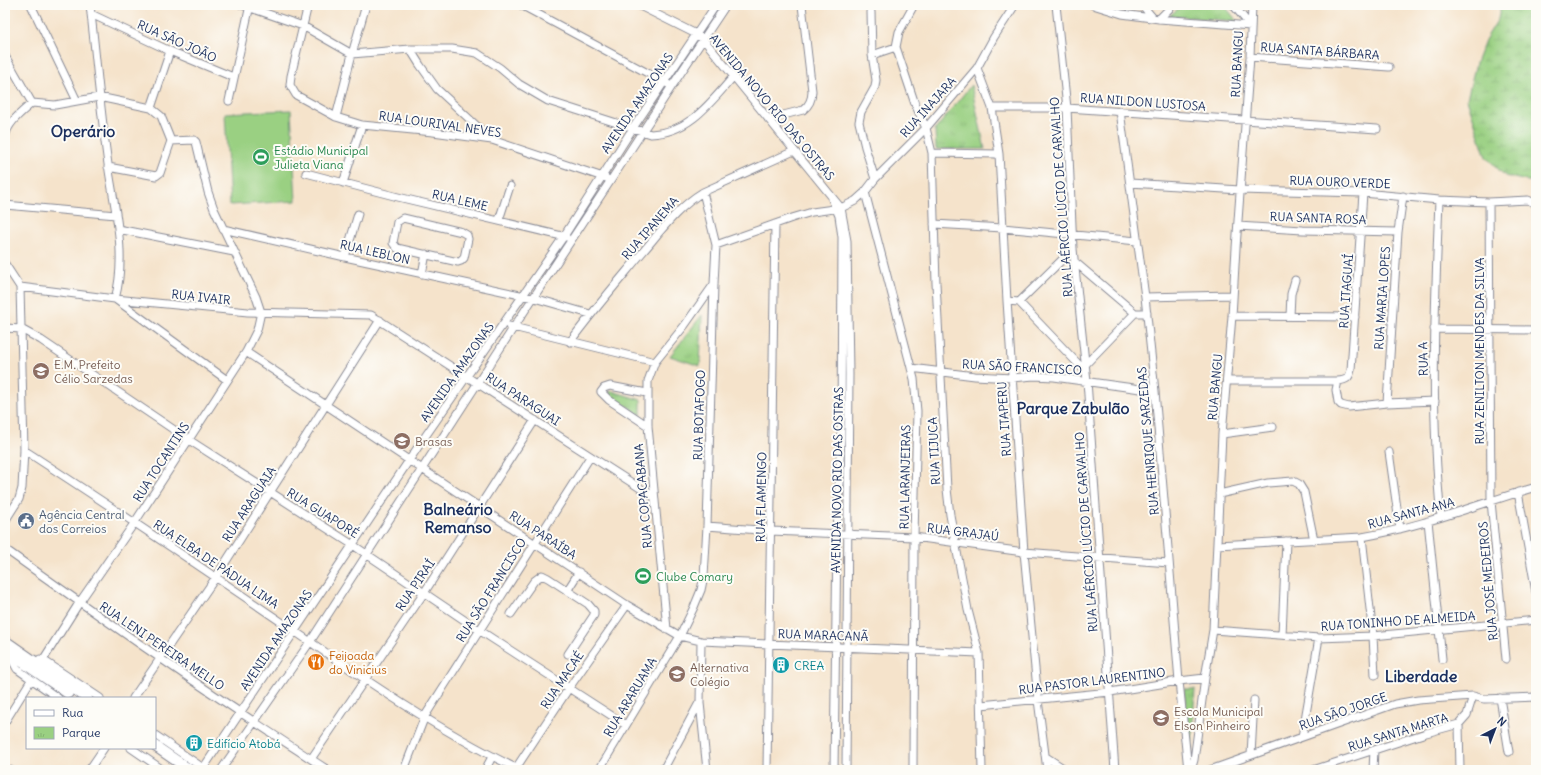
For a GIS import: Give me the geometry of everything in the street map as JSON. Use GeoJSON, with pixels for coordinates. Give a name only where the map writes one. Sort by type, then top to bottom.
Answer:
{"type":"FeatureCollection","features":[{"type":"Feature","properties":{"kind":"highway"},"geometry":{"type":"LineString","coordinates":[[5,641],[86,697]]}},
{"type":"Feature","properties":{"kind":"highway"},"geometry":{"type":"LineString","coordinates":[[6,651],[74,697]]}},
{"type":"Feature","properties":{"kind":"highway"},"geometry":{"type":"LineString","coordinates":[[156,747],[190,770]]}},
{"type":"Feature","properties":{"kind":"highway"},"geometry":{"type":"LineString","coordinates":[[148,749],[179,770]]}},
{"type":"Feature","properties":{"kind":"street"},"geometry":{"type":"LineString","coordinates":[[31,5],[55,52],[77,101]]}},
{"type":"Feature","properties":{"kind":"street"},"geometry":{"type":"LineString","coordinates":[[90,5],[99,97],[118,229],[121,268],[120,283],[115,299],[227,380]]}},
{"type":"Feature","properties":{"kind":"street"},"geometry":{"type":"LineString","coordinates":[[303,26],[308,5]]}},
{"type":"Feature","properties":{"kind":"street"},"geometry":{"type":"LineString","coordinates":[[336,117],[366,5]]}},
{"type":"Feature","properties":{"kind":"street"},"geometry":{"type":"LineString","coordinates":[[521,5],[672,86]]}},
{"type":"Feature","properties":{"kind":"street","name":"AVENIDA NOVO RIO DAS OSTRAS"},"geometry":{"type":"LineString","coordinates":[[638,5],[696,34],[704,40],[830,195],[838,208],[847,241],[849,405],[846,770]]}},
{"type":"Feature","properties":{"kind":"street","name":"AVENIDA AMAZONAS"},"geometry":{"type":"LineString","coordinates":[[202,769],[522,295],[564,236],[633,128],[716,5]]}},
{"type":"Feature","properties":{"kind":"street","name":"AVENIDA AMAZONAS"},"geometry":{"type":"LineString","coordinates":[[221,770],[310,642],[421,469],[726,5]]}},
{"type":"Feature","properties":{"kind":"street"},"geometry":{"type":"LineString","coordinates":[[768,119],[803,110],[810,102],[812,90],[802,5]]}},
{"type":"Feature","properties":{"kind":"street"},"geometry":{"type":"LineString","coordinates":[[872,55],[896,47],[899,32],[914,5]]}},
{"type":"Feature","properties":{"kind":"street","name":"RUA INAJARA"},"geometry":{"type":"LineString","coordinates":[[838,208],[855,201],[865,192],[875,179],[926,128],[977,68],[994,37],[1015,5]]}},
{"type":"Feature","properties":{"kind":"street","name":"RUA LAÉRCIO LÚCIO DE CARVALHO"},"geometry":{"type":"LineString","coordinates":[[1056,5],[1067,108],[1073,249],[1087,381],[1098,558],[1110,692],[1115,770]]}},
{"type":"Feature","properties":{"kind":"street"},"geometry":{"type":"LineString","coordinates":[[1093,5],[1122,14],[1251,26]]}},
{"type":"Feature","properties":{"kind":"street"},"geometry":{"type":"LineString","coordinates":[[1142,5],[1156,18]]}},
{"type":"Feature","properties":{"kind":"street"},"geometry":{"type":"LineString","coordinates":[[1156,18],[1173,5]]}},
{"type":"Feature","properties":{"kind":"street"},"geometry":{"type":"LineString","coordinates":[[1233,5],[1251,26]]}},
{"type":"Feature","properties":{"kind":"street","name":"RUA BANGU"},"geometry":{"type":"LineString","coordinates":[[1191,770],[1194,760],[1205,678],[1214,630],[1222,434],[1232,316],[1250,57],[1252,5]]}},
{"type":"Feature","properties":{"kind":"street"},"geometry":{"type":"LineString","coordinates":[[228,101],[247,6],[303,26],[352,54],[410,49],[452,50],[477,53],[500,68],[524,88],[548,101],[651,134],[661,134],[692,121],[704,111],[734,76]]}},
{"type":"Feature","properties":{"kind":"street"},"geometry":{"type":"LineString","coordinates":[[871,12],[872,55],[876,80],[875,87],[861,112],[859,122],[875,179]]}},
{"type":"Feature","properties":{"kind":"street","name":"RUA SÃO JOÃO"},"geometry":{"type":"LineString","coordinates":[[91,14],[170,51],[233,77]]}},
{"type":"Feature","properties":{"kind":"street","name":"RUA LOURIVAL NEVES"},"geometry":{"type":"LineString","coordinates":[[303,26],[291,76],[290,85],[292,91],[296,95],[336,117],[362,125],[492,140],[611,180]]}},
{"type":"Feature","properties":{"kind":"street","name":"RUA TIJUCA"},"geometry":{"type":"LineString","coordinates":[[896,47],[908,85],[926,128],[932,153],[947,489],[968,610],[979,653],[982,770]]}},
{"type":"Feature","properties":{"kind":"street"},"geometry":{"type":"LineString","coordinates":[[410,49],[437,89],[492,140]]}},
{"type":"Feature","properties":{"kind":"street"},"geometry":{"type":"LineString","coordinates":[[151,108],[170,51]]}},
{"type":"Feature","properties":{"kind":"street"},"geometry":{"type":"LineString","coordinates":[[5,56],[32,103]]}},
{"type":"Feature","properties":{"kind":"street","name":"RUA SANTA BÁRBARA"},"geometry":{"type":"LineString","coordinates":[[1250,57],[1389,67]]}},
{"type":"Feature","properties":{"kind":"street","name":"RUA ITAPERU"},"geometry":{"type":"LineString","coordinates":[[977,68],[992,108],[999,154],[1006,300],[1024,552],[1038,700],[1047,770]]}},
{"type":"Feature","properties":{"kind":"street"},"geometry":{"type":"LineString","coordinates":[[5,138],[6,131],[13,120],[32,103],[55,105],[99,97],[151,108],[161,116],[170,141],[160,173],[156,176],[108,167]]}},
{"type":"Feature","properties":{"kind":"street","name":"RUA NILDON LUSTOSA"},"geometry":{"type":"LineString","coordinates":[[992,108],[1067,108],[1245,120]]}},
{"type":"Feature","properties":{"kind":"street","name":"RUA HENRIQUE SARZEDAS"},"geometry":{"type":"LineString","coordinates":[[1120,111],[1147,313],[1188,770]]}},
{"type":"Feature","properties":{"kind":"street"},"geometry":{"type":"LineString","coordinates":[[1245,120],[1378,129]]}},
{"type":"Feature","properties":{"kind":"street"},"geometry":{"type":"LineString","coordinates":[[342,183],[362,125]]}},
{"type":"Feature","properties":{"kind":"street"},"geometry":{"type":"LineString","coordinates":[[170,141],[194,140],[196,142],[208,192],[214,209],[262,312]]}},
{"type":"Feature","properties":{"kind":"street","name":"RUA IPANEMA"},"geometry":{"type":"LineString","coordinates":[[570,342],[590,314],[667,223],[690,200],[703,192],[794,151]]}},
{"type":"Feature","properties":{"kind":"street"},"geometry":{"type":"LineString","coordinates":[[932,153],[999,154]]}},
{"type":"Feature","properties":{"kind":"street","name":"RUA LEME"},"geometry":{"type":"LineString","coordinates":[[306,173],[572,239]]}},
{"type":"Feature","properties":{"kind":"street","name":"RUA OURO VERDE"},"geometry":{"type":"LineString","coordinates":[[1130,183],[1240,190],[1363,193],[1439,200],[1489,202],[1528,200],[1536,204]]}},
{"type":"Feature","properties":{"kind":"street"},"geometry":{"type":"LineString","coordinates":[[499,220],[510,186]]}},
{"type":"Feature","properties":{"kind":"street","name":"RUA BOTAFOGO"},"geometry":{"type":"LineString","coordinates":[[680,636],[701,590],[704,576],[716,245],[703,192]]}},
{"type":"Feature","properties":{"kind":"street","name":"RUA LARANJEIRAS"},"geometry":{"type":"LineString","coordinates":[[865,192],[914,379],[917,412],[914,537],[913,770]]}},
{"type":"Feature","properties":{"kind":"street","name":"RUA ITAGUAÍ"},"geometry":{"type":"LineString","coordinates":[[1338,381],[1346,380],[1350,376],[1351,370],[1363,193]]}},
{"type":"Feature","properties":{"kind":"street","name":"RUA MARIA LOPES"},"geometry":{"type":"LineString","coordinates":[[1387,403],[1398,232],[1402,196]]}},
{"type":"Feature","properties":{"kind":"street","name":"RUA A"},"geometry":{"type":"LineString","coordinates":[[1439,200],[1434,329],[1435,456],[1441,517]]}},
{"type":"Feature","properties":{"kind":"street","name":"RUA ZENILTON MENDES DA SILVA"},"geometry":{"type":"LineString","coordinates":[[1489,202],[1491,501]]}},
{"type":"Feature","properties":{"kind":"street"},"geometry":{"type":"LineString","coordinates":[[5,205],[116,215]]}},
{"type":"Feature","properties":{"kind":"street"},"geometry":{"type":"LineString","coordinates":[[716,245],[812,212],[838,208]]}},
{"type":"Feature","properties":{"kind":"street","name":"AVENIDA NOVO RIO DAS OSTRAS"},"geometry":{"type":"LineString","coordinates":[[834,770],[837,534],[841,437],[842,237],[838,208]]}},
{"type":"Feature","properties":{"kind":"street"},"geometry":{"type":"LineString","coordinates":[[345,257],[358,214]]}},
{"type":"Feature","properties":{"kind":"street"},"geometry":{"type":"LineString","coordinates":[[404,218],[462,232],[467,235],[468,239],[462,261],[458,262],[426,254],[395,246],[393,240],[397,222],[400,219],[404,218]]}},
{"type":"Feature","properties":{"kind":"street","name":"RUA FLAMENGO"},"geometry":{"type":"LineString","coordinates":[[767,770],[776,224]]}},
{"type":"Feature","properties":{"kind":"street"},"geometry":{"type":"LineString","coordinates":[[934,224],[1003,228],[1137,241]]}},
{"type":"Feature","properties":{"kind":"street","name":"RUA SANTA ROSA"},"geometry":{"type":"LineString","coordinates":[[1238,226],[1361,232],[1398,232]]}},
{"type":"Feature","properties":{"kind":"street"},"geometry":{"type":"LineString","coordinates":[[118,229],[234,252]]}},
{"type":"Feature","properties":{"kind":"street","name":"RUA LEBLON"},"geometry":{"type":"LineString","coordinates":[[223,229],[534,298]]}},
{"type":"Feature","properties":{"kind":"street"},"geometry":{"type":"LineString","coordinates":[[1019,302],[1073,249]]}},
{"type":"Feature","properties":{"kind":"street"},"geometry":{"type":"LineString","coordinates":[[422,274],[426,254]]}},
{"type":"Feature","properties":{"kind":"street"},"geometry":{"type":"LineString","coordinates":[[1075,262],[1135,312],[1147,313]]}},
{"type":"Feature","properties":{"kind":"street"},"geometry":{"type":"LineString","coordinates":[[5,264],[20,287],[24,450],[22,488],[19,499],[5,520]]}},
{"type":"Feature","properties":{"kind":"street"},"geometry":{"type":"LineString","coordinates":[[1290,316],[1291,294],[1296,280]]}},
{"type":"Feature","properties":{"kind":"street","name":"RUA COPACABANA"},"geometry":{"type":"LineString","coordinates":[[667,629],[648,426],[648,381],[655,362],[714,284]]}},
{"type":"Feature","properties":{"kind":"street","name":"RUA IVAIR"},"geometry":{"type":"LineString","coordinates":[[20,287],[115,299],[262,312],[371,315],[380,320]]}},
{"type":"Feature","properties":{"kind":"street"},"geometry":{"type":"LineString","coordinates":[[1145,296],[1233,295]]}},
{"type":"Feature","properties":{"kind":"street"},"geometry":{"type":"LineString","coordinates":[[534,298],[590,314]]}},
{"type":"Feature","properties":{"kind":"street"},"geometry":{"type":"LineString","coordinates":[[1006,300],[1019,302],[1085,368],[1135,312]]}},
{"type":"Feature","properties":{"kind":"street","name":"RUA TOCANTINS"},"geometry":{"type":"LineString","coordinates":[[43,660],[79,603],[135,522],[246,352],[262,312]]}},
{"type":"Feature","properties":{"kind":"street"},"geometry":{"type":"LineString","coordinates":[[1232,316],[1355,317]]}},
{"type":"Feature","properties":{"kind":"street","name":"RUA PARAGUAI"},"geometry":{"type":"LineString","coordinates":[[380,320],[654,497]]}},
{"type":"Feature","properties":{"kind":"street","name":"RUA ARAGUAIA"},"geometry":{"type":"LineString","coordinates":[[134,697],[216,577],[380,320]]}},
{"type":"Feature","properties":{"kind":"street"},"geometry":{"type":"LineString","coordinates":[[503,324],[570,342],[655,362]]}},
{"type":"Feature","properties":{"kind":"street","name":"RUA GUAPORÉ"},"geometry":{"type":"LineString","coordinates":[[5,328],[21,329],[47,345],[189,440],[353,545],[479,630],[626,725]]}},
{"type":"Feature","properties":{"kind":"street"},"geometry":{"type":"LineString","coordinates":[[1434,329],[1536,330]]}},
{"type":"Feature","properties":{"kind":"street","name":"RUA PARAÍBA"},"geometry":{"type":"LineString","coordinates":[[246,352],[421,469],[667,629]]}},
{"type":"Feature","properties":{"kind":"street","name":"RUA SÃO FRANCISCO"},"geometry":{"type":"LineString","coordinates":[[911,368],[1012,378],[1034,376],[1087,381],[1155,391]]}},
{"type":"Feature","properties":{"kind":"street"},"geometry":{"type":"LineString","coordinates":[[1227,381],[1338,381],[1338,402],[1341,405],[1349,407],[1387,403],[1435,401]]}},
{"type":"Feature","properties":{"kind":"street"},"geometry":{"type":"LineString","coordinates":[[647,393],[610,386],[604,388],[601,392],[609,400],[648,426]]}},
{"type":"Feature","properties":{"kind":"street","name":"RUA PIRAÍ"},"geometry":{"type":"LineString","coordinates":[[311,759],[424,593],[535,420]]}},
{"type":"Feature","properties":{"kind":"street"},"geometry":{"type":"LineString","coordinates":[[1222,434],[1273,427]]}},
{"type":"Feature","properties":{"kind":"street","name":"RUA ELBA DE PÁDUA LIMA"},"geometry":{"type":"LineString","coordinates":[[24,450],[135,522],[365,679],[492,757],[518,769]]}},
{"type":"Feature","properties":{"kind":"street"},"geometry":{"type":"LineString","coordinates":[[1389,452],[1400,529]]}},
{"type":"Feature","properties":{"kind":"street","name":"RUA SÃO FRANCISCO"},"geometry":{"type":"LineString","coordinates":[[404,770],[425,716],[590,457]]}},
{"type":"Feature","properties":{"kind":"street"},"geometry":{"type":"LineString","coordinates":[[1219,494],[1268,483],[1293,481],[1299,484],[1304,492],[1314,540]]}},
{"type":"Feature","properties":{"kind":"street","name":"RUA SANTA ANA"},"geometry":{"type":"LineString","coordinates":[[1217,545],[1362,537],[1428,521],[1536,487]]}},
{"type":"Feature","properties":{"kind":"street"},"geometry":{"type":"LineString","coordinates":[[1518,492],[1536,592]]}},
{"type":"Feature","properties":{"kind":"street","name":"RUA JOSÉ MEDEIROS"},"geometry":{"type":"LineString","coordinates":[[1491,501],[1504,623],[1506,659]]}},
{"type":"Feature","properties":{"kind":"street"},"geometry":{"type":"LineString","coordinates":[[1428,521],[1442,659]]}},
{"type":"Feature","properties":{"kind":"street","name":"RUA GRAJAÚ"},"geometry":{"type":"LineString","coordinates":[[706,526],[772,531],[914,537],[1024,552],[1169,563]]}},
{"type":"Feature","properties":{"kind":"street"},"geometry":{"type":"LineString","coordinates":[[1362,537],[1373,636],[1375,676]]}},
{"type":"Feature","properties":{"kind":"street"},"geometry":{"type":"LineString","coordinates":[[1282,635],[1286,541]]}},
{"type":"Feature","properties":{"kind":"street","name":"RUA LENI PEREIRA MELLO"},"geometry":{"type":"LineString","coordinates":[[5,549],[79,603],[240,713],[328,770]]}},
{"type":"Feature","properties":{"kind":"street"},"geometry":{"type":"LineString","coordinates":[[567,590],[579,572]]}},
{"type":"Feature","properties":{"kind":"street"},"geometry":{"type":"LineString","coordinates":[[511,614],[529,586],[542,575],[588,604],[594,611],[594,615],[568,654]]}},
{"type":"Feature","properties":{"kind":"street","name":"RUA MACAÉ"},"geometry":{"type":"LineString","coordinates":[[518,769],[569,688],[627,604]]}},
{"type":"Feature","properties":{"kind":"street","name":"RUA TONINHO DE ALMEIDA"},"geometry":{"type":"LineString","coordinates":[[1214,630],[1319,638],[1373,636],[1536,620]]}},
{"type":"Feature","properties":{"kind":"street","name":"RUA MARACANÃ"},"geometry":{"type":"LineString","coordinates":[[667,629],[680,636],[702,641],[979,653]]}},
{"type":"Feature","properties":{"kind":"street","name":"RUA ARARUAMA"},"geometry":{"type":"LineString","coordinates":[[599,770],[680,636]]}},
{"type":"Feature","properties":{"kind":"street"},"geometry":{"type":"LineString","coordinates":[[1302,737],[1319,638]]}},
{"type":"Feature","properties":{"kind":"street"},"geometry":{"type":"LineString","coordinates":[[702,641],[700,703],[707,770]]}},
{"type":"Feature","properties":{"kind":"street"},"geometry":{"type":"LineString","coordinates":[[6,651],[17,670],[56,697]]}},
{"type":"Feature","properties":{"kind":"street"},"geometry":{"type":"LineString","coordinates":[[28,657],[43,660],[98,697]]}},
{"type":"Feature","properties":{"kind":"street","name":"RUA PASTOR LAURENTINO"},"geometry":{"type":"LineString","coordinates":[[981,705],[1110,692],[1205,678]]}},
{"type":"Feature","properties":{"kind":"street"},"geometry":{"type":"LineString","coordinates":[[5,722],[31,680]]}},
{"type":"Feature","properties":{"kind":"street","name":"RUA SÃO JORGE"},"geometry":{"type":"LineString","coordinates":[[1210,770],[1395,704],[1418,700],[1473,696],[1484,699],[1536,697]]}},
{"type":"Feature","properties":{"kind":"street","name":"RUA SANTA MARTA"},"geometry":{"type":"LineString","coordinates":[[1314,770],[1459,724],[1467,715],[1473,696]]}},
{"type":"Feature","properties":{"kind":"street"},"geometry":{"type":"LineString","coordinates":[[1500,698],[1509,752]]}},
{"type":"Feature","properties":{"kind":"street"},"geometry":{"type":"LineString","coordinates":[[1251,755],[1254,700]]}},
{"type":"Feature","properties":{"kind":"street"},"geometry":{"type":"LineString","coordinates":[[663,770],[700,703]]}},
{"type":"Feature","properties":{"kind":"street"},"geometry":{"type":"LineString","coordinates":[[1459,724],[1460,770]]}},
{"type":"Feature","properties":{"kind":"street"},"geometry":{"type":"LineString","coordinates":[[156,736],[202,769]]}},
{"type":"Feature","properties":{"kind":"street"},"geometry":{"type":"LineString","coordinates":[[89,770],[103,749]]}},
{"type":"Feature","properties":{"kind":"street"},"geometry":{"type":"LineString","coordinates":[[132,749],[163,770]]}},
{"type":"Feature","properties":{"kind":"street"},"geometry":{"type":"LineString","coordinates":[[1373,770],[1374,750]]}},
{"type":"Feature","properties":{"kind":"street"},"geometry":{"type":"LineString","coordinates":[[485,770],[492,757]]}},
{"type":"Feature","properties":{"kind":"street"},"geometry":{"type":"LineString","coordinates":[[1046,757],[1066,770]]}},
{"type":"Feature","properties":{"kind":"street"},"geometry":{"type":"LineString","coordinates":[[5,768],[10,770]]}},
{"type":"Feature","properties":{"kind":"green space"},"geometry":{"type":"Polygon","coordinates":[[[1183,5],[1224,5],[1237,21],[1169,16],[1183,5]]]}},
{"type":"Feature","properties":{"kind":"green space"},"geometry":{"type":"Polygon","coordinates":[[[1501,5],[1536,5],[1536,181],[1527,181],[1505,176],[1486,157],[1467,99],[1476,63],[1485,40],[1498,19],[1501,5]]]}},
{"type":"Feature","properties":{"kind":"green space"},"geometry":{"type":"Polygon","coordinates":[[[971,85],[985,149],[936,149],[935,130],[971,85]]]}},
{"type":"Feature","properties":{"kind":"green space","name":"Estádio Municipal Julieta Viana"},"geometry":{"type":"Polygon","coordinates":[[[291,110],[296,201],[230,205],[225,113],[291,110]]]}},
{"type":"Feature","properties":{"kind":"green space"},"geometry":{"type":"Polygon","coordinates":[[[702,315],[700,366],[670,356],[702,315]]]}},
{"type":"Feature","properties":{"kind":"green space"},"geometry":{"type":"Polygon","coordinates":[[[612,391],[641,400],[641,415],[611,396],[609,392],[612,391]]]}},
{"type":"Feature","properties":{"kind":"green space"},"geometry":{"type":"Polygon","coordinates":[[[1184,689],[1195,689],[1191,753],[1184,689]]]}},
{"type":"Feature","properties":{"kind":"place","name":"Estádio Municipal Julieta Viana"},"geometry":{"type":"Point","coordinates":[261,157]}},
{"type":"Feature","properties":{"kind":"place","name":"E.M. Prefeito Célio Sarzedas"},"geometry":{"type":"Point","coordinates":[41,371]}},
{"type":"Feature","properties":{"kind":"place","name":"Brasas"},"geometry":{"type":"Point","coordinates":[402,441]}},
{"type":"Feature","properties":{"kind":"place","name":"Agência Central dos Correios"},"geometry":{"type":"Point","coordinates":[26,521]}},
{"type":"Feature","properties":{"kind":"place","name":"Clube Comary"},"geometry":{"type":"Point","coordinates":[643,576]}},
{"type":"Feature","properties":{"kind":"place","name":"Feijoada do Vinicius"},"geometry":{"type":"Point","coordinates":[316,662]}},
{"type":"Feature","properties":{"kind":"place","name":"CREA"},"geometry":{"type":"Point","coordinates":[781,665]}},
{"type":"Feature","properties":{"kind":"place","name":"Alternativa Colégio"},"geometry":{"type":"Point","coordinates":[677,674]}},
{"type":"Feature","properties":{"kind":"place","name":"Escola Municipal Elson Pinheiro"},"geometry":{"type":"Point","coordinates":[1161,718]}},
{"type":"Feature","properties":{"kind":"place","name":"Edifício Atobá"},"geometry":{"type":"Point","coordinates":[194,743]}},
{"type":"Feature","properties":{"kind":"district","name":"Operário"},"geometry":{"type":"Point","coordinates":[83,131]}},
{"type":"Feature","properties":{"kind":"district","name":"Parque Zabulão"},"geometry":{"type":"Point","coordinates":[1073,408]}},
{"type":"Feature","properties":{"kind":"district","name":"Balneário Remanso"},"geometry":{"type":"Point","coordinates":[458,518]}},
{"type":"Feature","properties":{"kind":"district","name":"Liberdade"},"geometry":{"type":"Point","coordinates":[1421,676]}}]}
